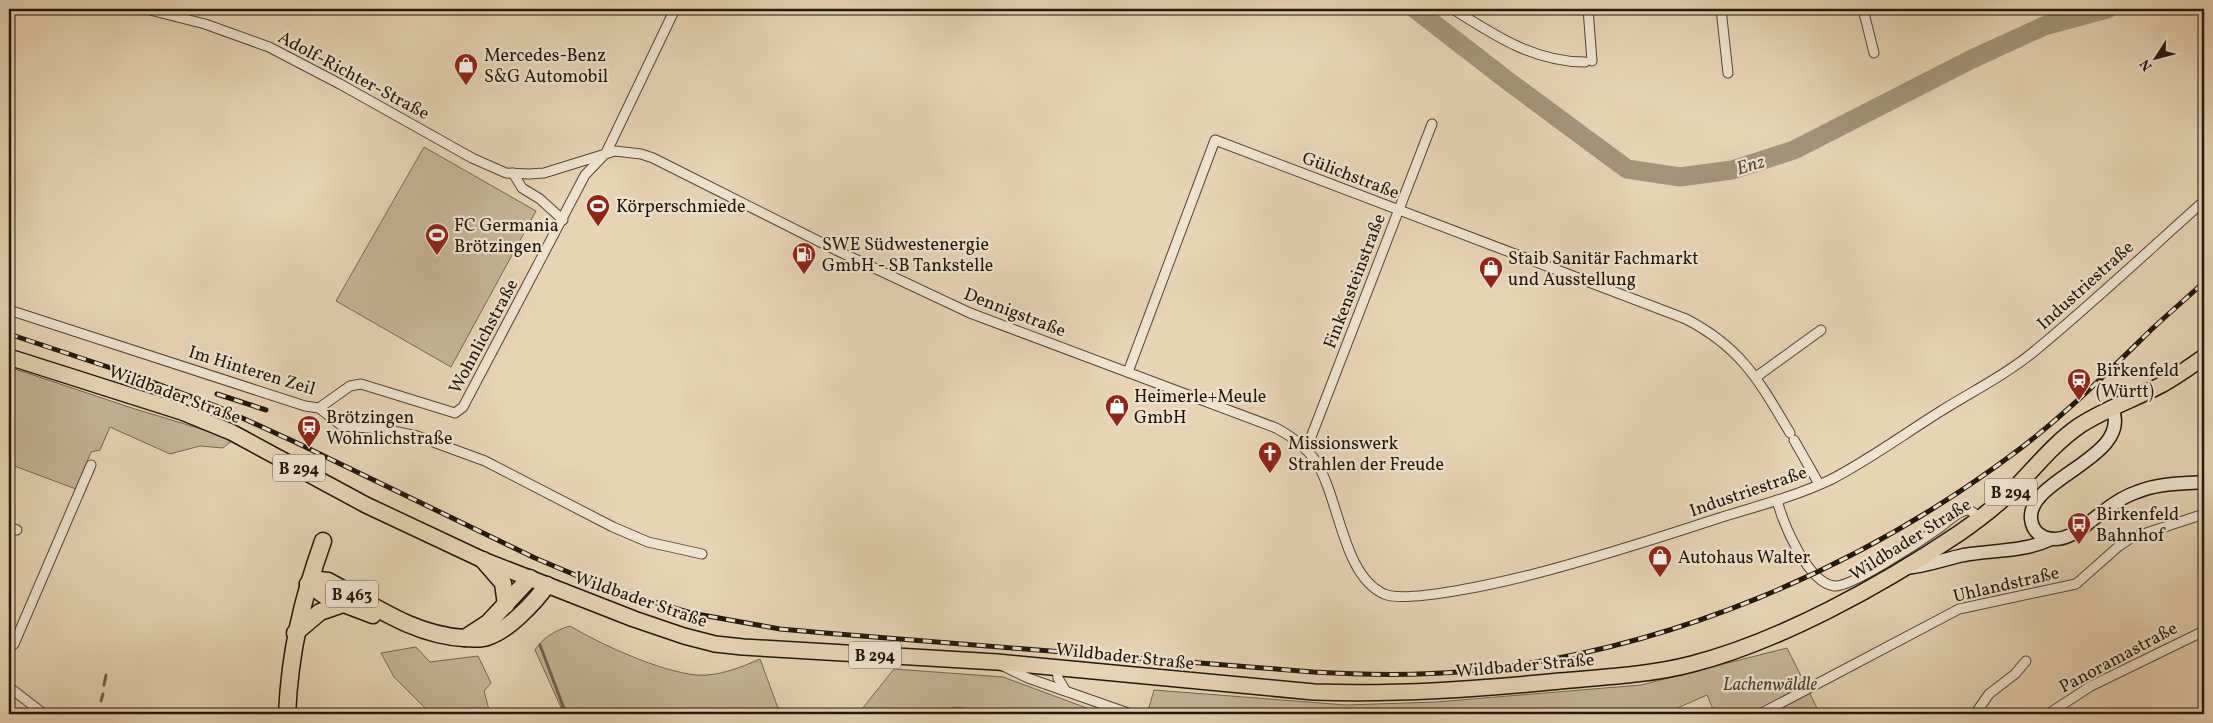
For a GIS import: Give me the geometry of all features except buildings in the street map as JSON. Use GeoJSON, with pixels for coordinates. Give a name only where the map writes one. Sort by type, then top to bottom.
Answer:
{"type":"FeatureCollection","features":[{"type":"Feature","properties":{"kind":"highway","name":"B 463"},"geometry":{"type":"LineString","coordinates":[[287,714],[295,633],[308,584],[324,541]]}},
{"type":"Feature","properties":{"kind":"highway"},"geometry":{"type":"LineString","coordinates":[[483,560],[503,584],[506,605]]}},
{"type":"Feature","properties":{"kind":"highway"},"geometry":{"type":"LineString","coordinates":[[465,638],[488,623],[530,578]]}},
{"type":"Feature","properties":{"kind":"highway","name":"B 463"},"geometry":{"type":"LineString","coordinates":[[308,584],[319,580],[328,581],[394,619],[427,632],[477,639],[494,634],[532,605],[547,585]]}},
{"type":"Feature","properties":{"kind":"highway","name":"B 463"},"geometry":{"type":"LineString","coordinates":[[308,584],[320,594],[343,604],[372,615],[394,619]]}},
{"type":"Feature","properties":{"kind":"highway","name":"B 463"},"geometry":{"type":"LineString","coordinates":[[295,633],[320,612],[343,604]]}},
{"type":"Feature","properties":{"kind":"main road","name":"Wildbader Straße"},"geometry":{"type":"LineString","coordinates":[[9,358],[182,412],[230,432],[366,505],[483,560],[660,629],[715,644],[996,662],[1314,692],[1356,694],[1484,689],[1623,675],[1692,664],[1728,653],[1788,629],[1837,605],[1902,568],[1979,519],[2012,492],[2062,440],[2079,427],[2112,408],[2162,384],[2204,357]]}},
{"type":"Feature","properties":{"kind":"main road"},"geometry":{"type":"LineString","coordinates":[[2112,408],[2116,423],[2113,436],[2101,448],[2046,492],[2034,505],[2032,524],[2041,535],[2051,539],[2060,539],[2073,533],[2118,501],[2135,492],[2164,485],[2204,482]]}},
{"type":"Feature","properties":{"kind":"main road"},"geometry":{"type":"LineString","coordinates":[[1902,568],[1919,567],[1964,555],[2036,546],[2051,539]]}},
{"type":"Feature","properties":{"kind":"street","name":"Adolf-Richter-Straße"},"geometry":{"type":"LineString","coordinates":[[146,9],[204,24],[269,47],[340,84],[472,158],[506,173],[544,173],[606,153]]}},
{"type":"Feature","properties":{"kind":"street","name":"Wohnlichstraße"},"geometry":{"type":"LineString","coordinates":[[319,408],[350,386],[361,384],[455,413],[464,407],[585,175],[606,153],[674,9]]}},
{"type":"Feature","properties":{"kind":"street"},"geometry":{"type":"LineString","coordinates":[[1453,9],[1493,35],[1519,48],[1561,60],[1588,61],[1588,9]]}},
{"type":"Feature","properties":{"kind":"street"},"geometry":{"type":"LineString","coordinates":[[1721,9],[1728,73]]}},
{"type":"Feature","properties":{"kind":"street"},"geometry":{"type":"LineString","coordinates":[[1863,9],[1874,53]]}},
{"type":"Feature","properties":{"kind":"street","name":"Finkensteinstraße"},"geometry":{"type":"LineString","coordinates":[[1306,450],[1432,124]]}},
{"type":"Feature","properties":{"kind":"street","name":"Gülichstraße"},"geometry":{"type":"LineString","coordinates":[[1128,372],[1215,140],[1686,318],[1707,329],[1734,352],[1756,377],[1819,484]]}},
{"type":"Feature","properties":{"kind":"street","name":"Dennigstraße"},"geometry":{"type":"LineString","coordinates":[[606,153],[624,152],[653,158],[970,314],[1263,422],[1286,433],[1306,450]]}},
{"type":"Feature","properties":{"kind":"street"},"geometry":{"type":"LineString","coordinates":[[513,173],[522,188],[540,199],[563,220]]}},
{"type":"Feature","properties":{"kind":"street","name":"Industriestraße"},"geometry":{"type":"LineString","coordinates":[[1306,450],[1315,461],[1331,492],[1350,553],[1359,572],[1374,588],[1395,596],[1414,596],[1540,572],[1638,544],[1777,500],[1819,484],[1882,451],[1917,426],[2035,351],[2204,201]]}},
{"type":"Feature","properties":{"kind":"street","name":"Im Hinteren Zeil"},"geometry":{"type":"LineString","coordinates":[[9,310],[305,406],[319,408],[342,426],[383,429],[417,436],[485,460],[613,527],[648,542],[702,554]]}},
{"type":"Feature","properties":{"kind":"street"},"geometry":{"type":"LineString","coordinates":[[1756,377],[1821,330]]}},
{"type":"Feature","properties":{"kind":"street"},"geometry":{"type":"LineString","coordinates":[[9,648],[14,644],[91,465]]}},
{"type":"Feature","properties":{"kind":"street"},"geometry":{"type":"LineString","coordinates":[[1777,500],[1795,548],[1819,578],[1833,586],[1850,583],[1926,537],[1961,512],[1969,510],[1974,512],[1979,519]]}},
{"type":"Feature","properties":{"kind":"street","name":"Uhlandstraße"},"geometry":{"type":"LineString","coordinates":[[1760,714],[1959,609],[2076,584],[2119,546],[2132,538],[2204,514]]}},
{"type":"Feature","properties":{"kind":"street","name":"Panoramastraße"},"geometry":{"type":"LineString","coordinates":[[2048,714],[2091,686],[2204,631]]}},
{"type":"Feature","properties":{"kind":"street"},"geometry":{"type":"LineString","coordinates":[[1975,714],[1989,694],[2015,674],[2026,661]]}},
{"type":"Feature","properties":{"kind":"street"},"geometry":{"type":"LineString","coordinates":[[996,662],[1028,678],[1132,714]]}},
{"type":"Feature","properties":{"kind":"street"},"geometry":{"type":"LineString","coordinates":[[1057,668],[1058,678],[1065,690]]}},
{"type":"Feature","properties":{"kind":"street"},"geometry":{"type":"LineString","coordinates":[[9,687],[41,713]]}},
{"type":"Feature","properties":{"kind":"green space","name":"FC Germania Brötzingen"},"geometry":{"type":"Polygon","coordinates":[[[424,147],[536,211],[451,367],[336,301],[424,147]]]}},
{"type":"Feature","properties":{"kind":"green space"},"geometry":{"type":"Polygon","coordinates":[[[9,367],[132,408],[234,439],[223,448],[200,446],[170,454],[110,427],[100,450],[91,452],[76,489],[9,464],[9,367]]]}},
{"type":"Feature","properties":{"kind":"green space"},"geometry":{"type":"Polygon","coordinates":[[[570,626],[631,656],[681,673],[704,675],[721,673],[760,659],[778,708],[845,714],[564,714],[535,650],[550,635],[570,626]]]}},
{"type":"Feature","properties":{"kind":"green space"},"geometry":{"type":"Polygon","coordinates":[[[416,647],[430,662],[478,656],[491,683],[484,691],[490,714],[431,714],[394,677],[381,653],[416,647]]]}},
{"type":"Feature","properties":{"kind":"green space","name":"Lachenwäldle"},"geometry":{"type":"Polygon","coordinates":[[[1787,648],[1820,714],[1715,714],[1707,695],[1664,714],[1147,714],[1154,690],[1346,705],[1436,702],[1641,685],[1787,648]]]}},
{"type":"Feature","properties":{"kind":"green space"},"geometry":{"type":"Polygon","coordinates":[[[894,669],[1003,677],[1103,714],[1000,714],[1000,712],[953,707],[951,714],[858,714],[894,669]]]}},
{"type":"Feature","properties":{"kind":"waterway","name":"Enz"},"geometry":{"type":"LineString","coordinates":[[1415,9],[1627,169],[1680,177],[1732,170],[1794,150],[1972,59],[2044,26],[2107,9]]}},
{"type":"Feature","properties":{"kind":"waterway"},"geometry":{"type":"LineString","coordinates":[[540,645],[566,714]]}},
{"type":"Feature","properties":{"kind":"waterway"},"geometry":{"type":"LineString","coordinates":[[104,685],[106,675]]}},
{"type":"Feature","properties":{"kind":"waterway"},"geometry":{"type":"LineString","coordinates":[[101,701],[103,694]]}},
{"type":"Feature","properties":{"kind":"railway"},"geometry":{"type":"LineString","coordinates":[[9,334],[147,380],[216,406],[535,558],[606,588],[691,613],[780,629],[825,633],[1313,672],[1410,674],[1450,673],[1543,661],[1616,645],[1688,624],[1758,598],[1827,567],[1893,532],[1956,494],[2017,451],[2070,407],[2204,282]]}},
{"type":"Feature","properties":{"kind":"railway"},"geometry":{"type":"LineString","coordinates":[[217,394],[266,410]]}},
{"type":"Feature","properties":{"kind":"place","name":"Mercedes-Benz S&G Automobil"},"geometry":{"type":"Point","coordinates":[466,86]}},
{"type":"Feature","properties":{"kind":"place","name":"Körperschmiede"},"geometry":{"type":"Point","coordinates":[598,227]}},
{"type":"Feature","properties":{"kind":"place","name":"FC Germania Brötzingen"},"geometry":{"type":"Point","coordinates":[437,256]}},
{"type":"Feature","properties":{"kind":"place","name":"SWE Südwestenergie GmbH - SB Tankstelle"},"geometry":{"type":"Point","coordinates":[804,275]}},
{"type":"Feature","properties":{"kind":"place","name":"Staib Sanitär Fachmarkt und Ausstellung"},"geometry":{"type":"Point","coordinates":[1491,289]}},
{"type":"Feature","properties":{"kind":"place","name":"Birkenfeld (Württ)"},"geometry":{"type":"Point","coordinates":[2079,401]}},
{"type":"Feature","properties":{"kind":"place","name":"Heimerle+Meule GmbH"},"geometry":{"type":"Point","coordinates":[1117,427]}},
{"type":"Feature","properties":{"kind":"place","name":"Brötzingen Wohnlichstraße"},"geometry":{"type":"Point","coordinates":[309,448]}},
{"type":"Feature","properties":{"kind":"place","name":"Missionswerk Strahlen der Freude"},"geometry":{"type":"Point","coordinates":[1270,474]}},
{"type":"Feature","properties":{"kind":"place","name":"Birkenfeld Bahnhof"},"geometry":{"type":"Point","coordinates":[2079,545]}},
{"type":"Feature","properties":{"kind":"place","name":"Autohaus Walter"},"geometry":{"type":"Point","coordinates":[1660,578]}}]}
